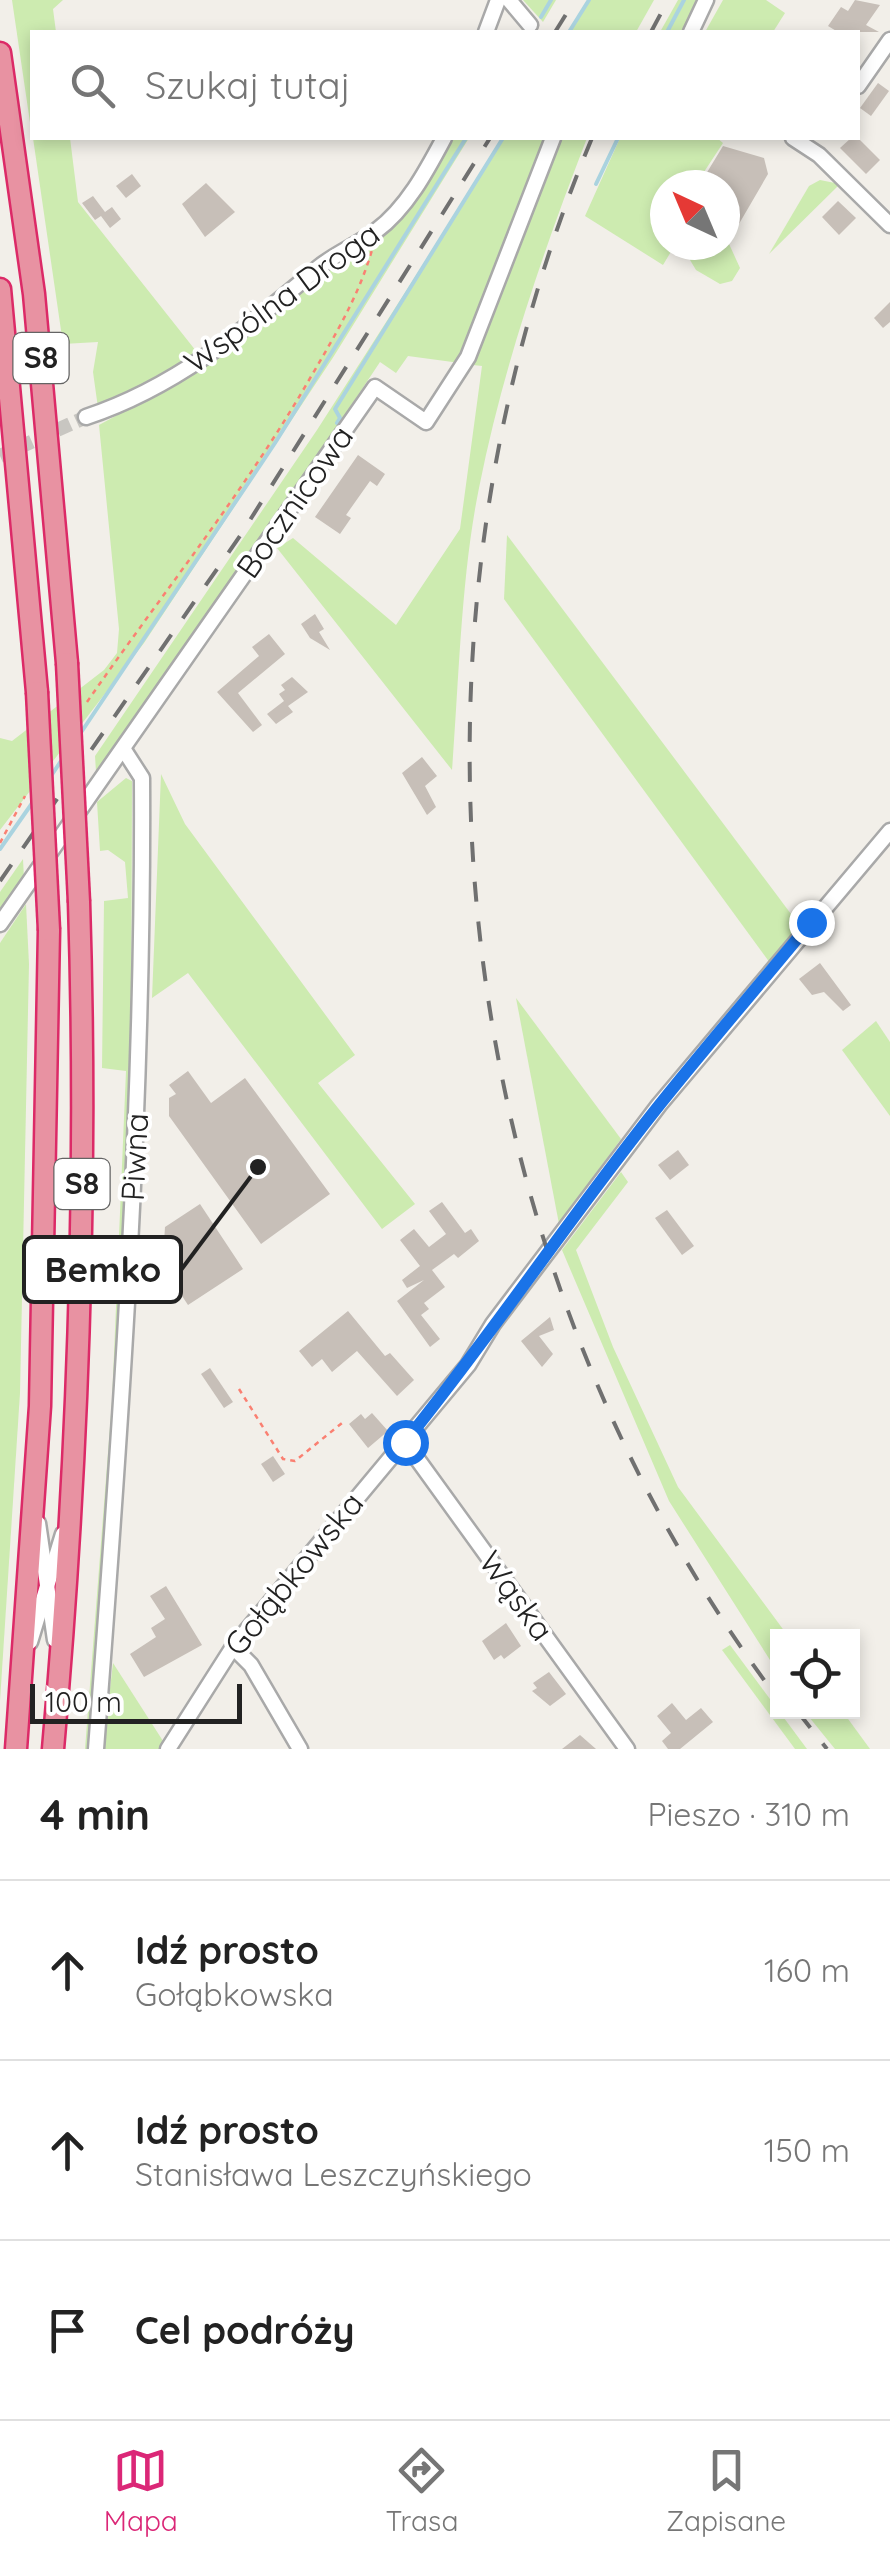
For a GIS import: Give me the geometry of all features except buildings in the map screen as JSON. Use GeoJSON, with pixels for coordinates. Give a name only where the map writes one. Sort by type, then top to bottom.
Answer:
{"type":"FeatureCollection","features":[{"type":"Feature","properties":{"kind":"highway","name":"S8"},"geometry":{"type":"LineString","coordinates":[[0,53],[36,312],[67,664],[79,902],[82,1138],[72,1504],[53,1749]]}},
{"type":"Feature","properties":{"kind":"highway","name":"S8"},"geometry":{"type":"LineString","coordinates":[[0,289],[37,692],[49,930],[46,1209],[34,1500],[16,1749]]}},
{"type":"Feature","properties":{"kind":"street"},"geometry":{"type":"LineString","coordinates":[[487,30],[498,0]]}},
{"type":"Feature","properties":{"kind":"street"},"geometry":{"type":"LineString","coordinates":[[509,0],[530,25]]}},
{"type":"Feature","properties":{"kind":"street"},"geometry":{"type":"LineString","coordinates":[[692,30],[706,0]]}},
{"type":"Feature","properties":{"kind":"street"},"geometry":{"type":"LineString","coordinates":[[860,83],[890,40]]}},
{"type":"Feature","properties":{"kind":"street","name":"Wspólna Droga"},"geometry":{"type":"LineString","coordinates":[[86,417],[116,407],[198,364],[321,265],[378,229],[411,193],[443,140]]}},
{"type":"Feature","properties":{"kind":"street","name":"Bocznicowa"},"geometry":{"type":"LineString","coordinates":[[0,924],[375,388],[426,422],[468,357],[552,140]]}},
{"type":"Feature","properties":{"kind":"street"},"geometry":{"type":"LineString","coordinates":[[817,144],[890,226]]}},
{"type":"Feature","properties":{"kind":"street","name":"Piwna"},"geometry":{"type":"LineString","coordinates":[[96,1749],[123,1398],[142,1028],[142,778],[124,750]]}},
{"type":"Feature","properties":{"kind":"street","name":"Gołąbkowska"},"geometry":{"type":"LineString","coordinates":[[168,1749],[233,1647],[468,1365],[493,1324],[659,1105],[890,831]]}},
{"type":"Feature","properties":{"kind":"street","name":"Wąska"},"geometry":{"type":"LineString","coordinates":[[405,1442],[628,1749]]}},
{"type":"Feature","properties":{"kind":"street"},"geometry":{"type":"LineString","coordinates":[[34,1500],[60,1670]]}},
{"type":"Feature","properties":{"kind":"street"},"geometry":{"type":"LineString","coordinates":[[23,1665],[72,1504]]}},
{"type":"Feature","properties":{"kind":"street"},"geometry":{"type":"LineString","coordinates":[[233,1647],[251,1664],[300,1749]]}},
{"type":"Feature","properties":{"kind":"path"},"geometry":{"type":"LineString","coordinates":[[83,708],[193,558],[290,412],[359,293],[378,229]]}},
{"type":"Feature","properties":{"kind":"path"},"geometry":{"type":"LineString","coordinates":[[0,843],[31,784]]}},
{"type":"Feature","properties":{"kind":"path"},"geometry":{"type":"LineString","coordinates":[[239,1389],[283,1460],[295,1461],[342,1423]]}},
{"type":"Feature","properties":{"kind":"green space"},"geometry":{"type":"Polygon","coordinates":[[[12,0],[63,0],[53,9],[56,30],[30,30],[30,122],[12,0]]]}},
{"type":"Feature","properties":{"kind":"green space"},"geometry":{"type":"Polygon","coordinates":[[[523,0],[556,0],[543,22],[523,0]]]}},
{"type":"Feature","properties":{"kind":"green space"},"geometry":{"type":"Polygon","coordinates":[[[590,0],[654,0],[637,30],[570,30],[590,0]]]}},
{"type":"Feature","properties":{"kind":"green space"},"geometry":{"type":"Polygon","coordinates":[[[678,0],[696,0],[683,30],[661,30],[678,0]]]}},
{"type":"Feature","properties":{"kind":"green space"},"geometry":{"type":"Polygon","coordinates":[[[723,0],[766,0],[785,13],[774,30],[706,30],[723,0]]]}},
{"type":"Feature","properties":{"kind":"green space"},"geometry":{"type":"Polygon","coordinates":[[[33,140],[70,140],[78,202],[200,356],[143,389],[98,408],[93,372],[98,342],[63,344],[33,140]]]}},
{"type":"Feature","properties":{"kind":"green space"},"geometry":{"type":"Polygon","coordinates":[[[448,140],[468,140],[334,356],[144,643],[0,830],[0,738],[12,741],[104,670],[117,653],[119,629],[99,425],[154,395],[271,319],[320,272],[389,226],[431,177],[448,140]]]}},
{"type":"Feature","properties":{"kind":"green space"},"geometry":{"type":"Polygon","coordinates":[[[503,140],[547,140],[460,363],[408,356],[396,373],[380,362],[263,538],[96,772],[95,756],[317,430],[503,140]]]}},
{"type":"Feature","properties":{"kind":"green space"},"geometry":{"type":"Polygon","coordinates":[[[558,140],[586,140],[525,310],[479,488],[464,592],[452,770],[277,548],[293,538],[396,625],[460,529],[482,366],[473,365],[558,140]]]}},
{"type":"Feature","properties":{"kind":"green space"},"geometry":{"type":"Polygon","coordinates":[[[619,140],[719,140],[723,143],[705,170],[650,170],[650,257],[585,216],[619,140]]]}},
{"type":"Feature","properties":{"kind":"green space"},"geometry":{"type":"Polygon","coordinates":[[[820,180],[840,184],[769,254],[809,186],[820,180]]]}},
{"type":"Feature","properties":{"kind":"green space"},"geometry":{"type":"Polygon","coordinates":[[[690,260],[736,260],[740,268],[732,281],[720,284],[696,270],[690,260]]]}},
{"type":"Feature","properties":{"kind":"green space"},"geometry":{"type":"Polygon","coordinates":[[[507,535],[800,926],[770,963],[504,599],[507,535]]]}},
{"type":"Feature","properties":{"kind":"green space"},"geometry":{"type":"Polygon","coordinates":[[[161,774],[185,824],[355,1055],[318,1083],[415,1204],[382,1229],[188,973],[152,998],[161,774]]]}},
{"type":"Feature","properties":{"kind":"green space"},"geometry":{"type":"Polygon","coordinates":[[[126,778],[132,781],[131,1072],[116,1408],[91,1749],[85,1749],[112,1401],[126,1071],[102,1068],[104,901],[128,898],[125,862],[108,850],[100,851],[97,802],[126,778]]]}},
{"type":"Feature","properties":{"kind":"green space"},"geometry":{"type":"Polygon","coordinates":[[[23,859],[24,879],[0,915],[0,892],[23,859]]]}},
{"type":"Feature","properties":{"kind":"green space"},"geometry":{"type":"Polygon","coordinates":[[[26,904],[29,964],[20,1393],[0,1701],[0,943],[26,904]]]}},
{"type":"Feature","properties":{"kind":"green space"},"geometry":{"type":"Polygon","coordinates":[[[516,998],[621,1139],[559,1224],[516,998]]]}},
{"type":"Feature","properties":{"kind":"green space"},"geometry":{"type":"Polygon","coordinates":[[[876,1021],[890,1042],[890,1116],[842,1050],[876,1021]]]}},
{"type":"Feature","properties":{"kind":"green space"},"geometry":{"type":"Polygon","coordinates":[[[621,1172],[628,1182],[576,1250],[613,1347],[678,1487],[783,1629],[770,1629],[770,1660],[669,1501],[562,1250],[621,1172]]]}},
{"type":"Feature","properties":{"kind":"green space"},"geometry":{"type":"Polygon","coordinates":[[[730,1645],[770,1699],[770,1715],[722,1650],[730,1645]]]}},
{"type":"Feature","properties":{"kind":"green space"},"geometry":{"type":"Polygon","coordinates":[[[113,1663],[163,1741],[159,1749],[103,1749],[113,1663]]]}},
{"type":"Feature","properties":{"kind":"green space"},"geometry":{"type":"Polygon","coordinates":[[[773,1719],[785,1719],[807,1749],[795,1749],[773,1719]]]}},
{"type":"Feature","properties":{"kind":"green space"},"geometry":{"type":"Polygon","coordinates":[[[811,1719],[848,1719],[870,1749],[835,1749],[811,1719]]]}},
{"type":"Feature","properties":{"kind":"waterway"},"geometry":{"type":"LineString","coordinates":[[541,17],[551,0]]}},
{"type":"Feature","properties":{"kind":"waterway"},"geometry":{"type":"LineString","coordinates":[[570,30],[589,0]]}},
{"type":"Feature","properties":{"kind":"waterway"},"geometry":{"type":"LineString","coordinates":[[668,30],[684,0]]}},
{"type":"Feature","properties":{"kind":"waterway"},"geometry":{"type":"LineString","coordinates":[[80,734],[275,443],[465,140]]}},
{"type":"Feature","properties":{"kind":"waterway"},"geometry":{"type":"LineString","coordinates":[[337,423],[340,418],[335,409],[502,140]]}},
{"type":"Feature","properties":{"kind":"waterway"},"geometry":{"type":"LineString","coordinates":[[596,184],[617,140]]}},
{"type":"Feature","properties":{"kind":"waterway"},"geometry":{"type":"LineString","coordinates":[[49,779],[63,758]]}},
{"type":"Feature","properties":{"kind":"waterway"},"geometry":{"type":"LineString","coordinates":[[0,849],[35,799]]}},
{"type":"Feature","properties":{"kind":"tunnel"},"geometry":{"type":"LineString","coordinates":[[0,456],[86,417]]}},
{"type":"Feature","properties":{"kind":"railway"},"geometry":{"type":"LineString","coordinates":[[556,30],[575,0]]}},
{"type":"Feature","properties":{"kind":"railway"},"geometry":{"type":"LineString","coordinates":[[652,30],[668,0]]}},
{"type":"Feature","properties":{"kind":"railway"},"geometry":{"type":"LineString","coordinates":[[0,881],[240,536],[489,140]]}},
{"type":"Feature","properties":{"kind":"railway"},"geometry":{"type":"LineString","coordinates":[[591,140],[525,333],[485,534],[470,738],[481,943],[517,1144],[579,1340],[666,1526],[770,1687]]}},
{"type":"Feature","properties":{"kind":"railway"},"geometry":{"type":"LineString","coordinates":[[803,1719],[827,1749]]}},
{"type":"Feature","properties":{"kind":"place","name":"Bemko"},"geometry":{"type":"Point","coordinates":[258,1167]}},
{"type":"Feature","properties":{"kind":"route"},"geometry":{"type":"LineString","coordinates":[[405,1442],[468,1365],[493,1324],[566,1233],[659,1105],[811,922]]}}]}
